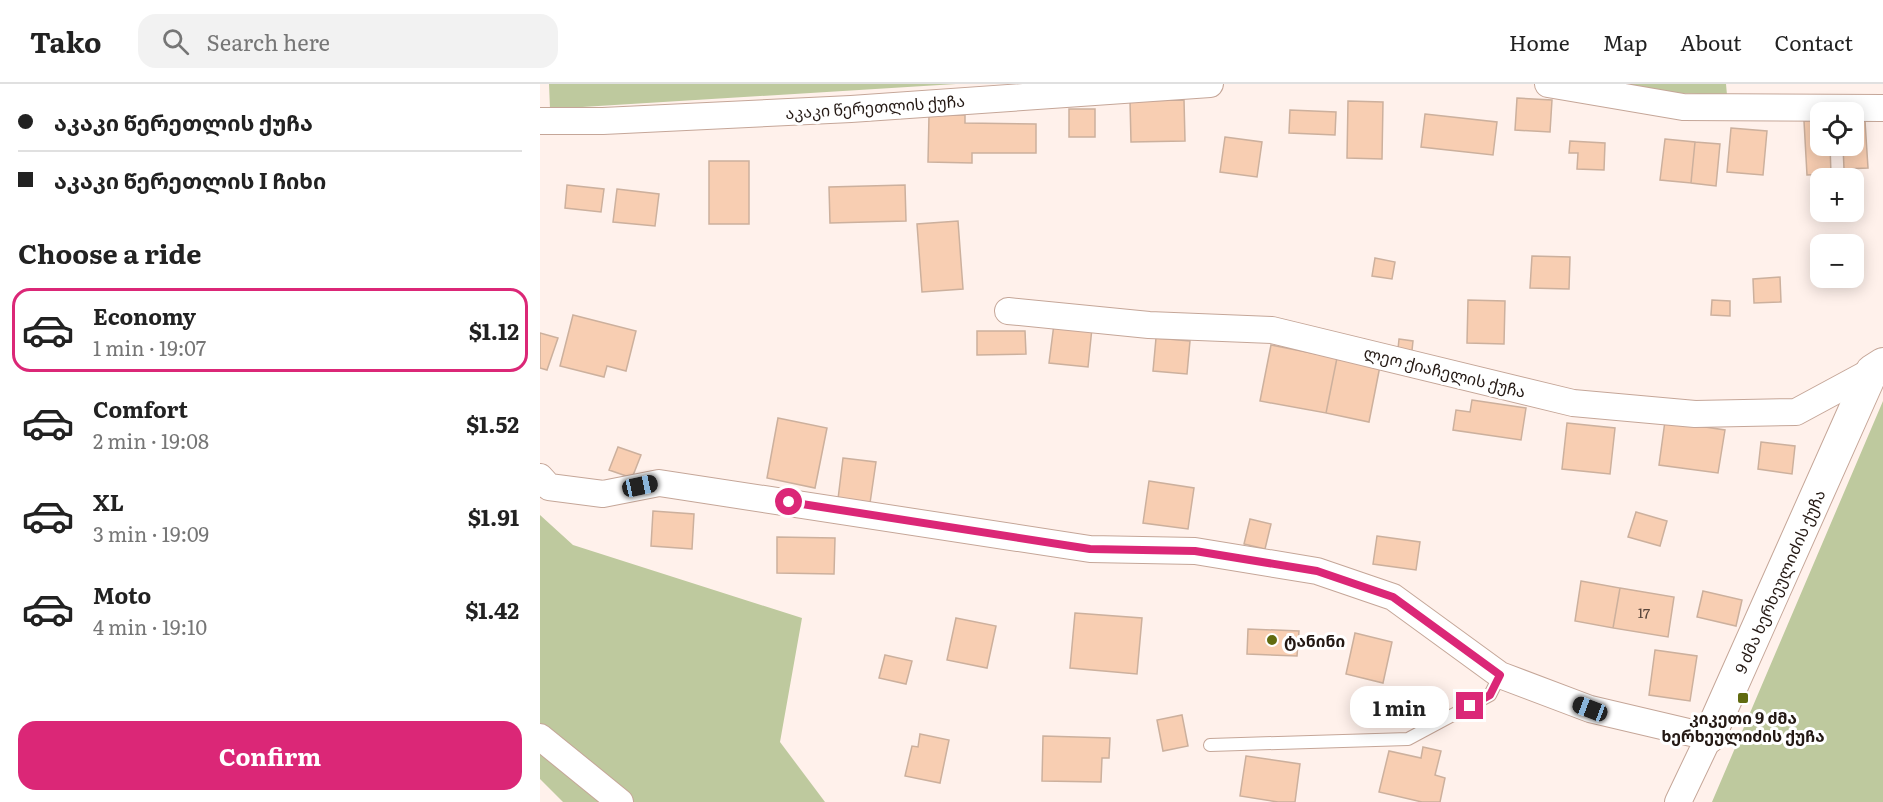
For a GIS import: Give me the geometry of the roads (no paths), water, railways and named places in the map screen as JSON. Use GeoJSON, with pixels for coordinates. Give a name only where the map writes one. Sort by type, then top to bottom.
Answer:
{"type":"FeatureCollection","features":[{"type":"Feature","properties":{"kind":"street","name":"აკაკი წერეთლის ქუჩა"},"geometry":{"type":"LineString","coordinates":[[540,121],[615,120],[851,109],[1210,84]]}},
{"type":"Feature","properties":{"kind":"street"},"geometry":{"type":"LineString","coordinates":[[1548,84],[1683,107],[1883,108]]}},
{"type":"Feature","properties":{"kind":"street","name":"ლეო ქიაჩელის ქუჩა"},"geometry":{"type":"LineString","coordinates":[[1008,311],[1149,325],[1272,330],[1574,403],[1695,414],[1796,412],[1877,368]]}},
{"type":"Feature","properties":{"kind":"street","name":"9 ძმა ხერხეულიძის ქუჩა"},"geometry":{"type":"LineString","coordinates":[[1678,802],[1877,368]]}},
{"type":"Feature","properties":{"kind":"street"},"geometry":{"type":"LineString","coordinates":[[540,477],[549,486],[603,494],[659,483],[1090,549],[1195,551],[1317,571],[1393,597],[1500,675],[1590,709],[1709,737]]}},
{"type":"Feature","properties":{"kind":"street"},"geometry":{"type":"LineString","coordinates":[[540,737],[620,802]]}},
{"type":"Feature","properties":{"kind":"lane"},"geometry":{"type":"LineString","coordinates":[[1210,746],[1408,739],[1490,695],[1500,675]]}},
{"type":"Feature","properties":{"kind":"place","name":"ტანინი"},"geometry":{"type":"Point","coordinates":[1272,640]}},
{"type":"Feature","properties":{"kind":"place","name":"კიკეთი 9 ძმა ხერხეულიძის ქუჩა"},"geometry":{"type":"Point","coordinates":[1743,698]}}]}
